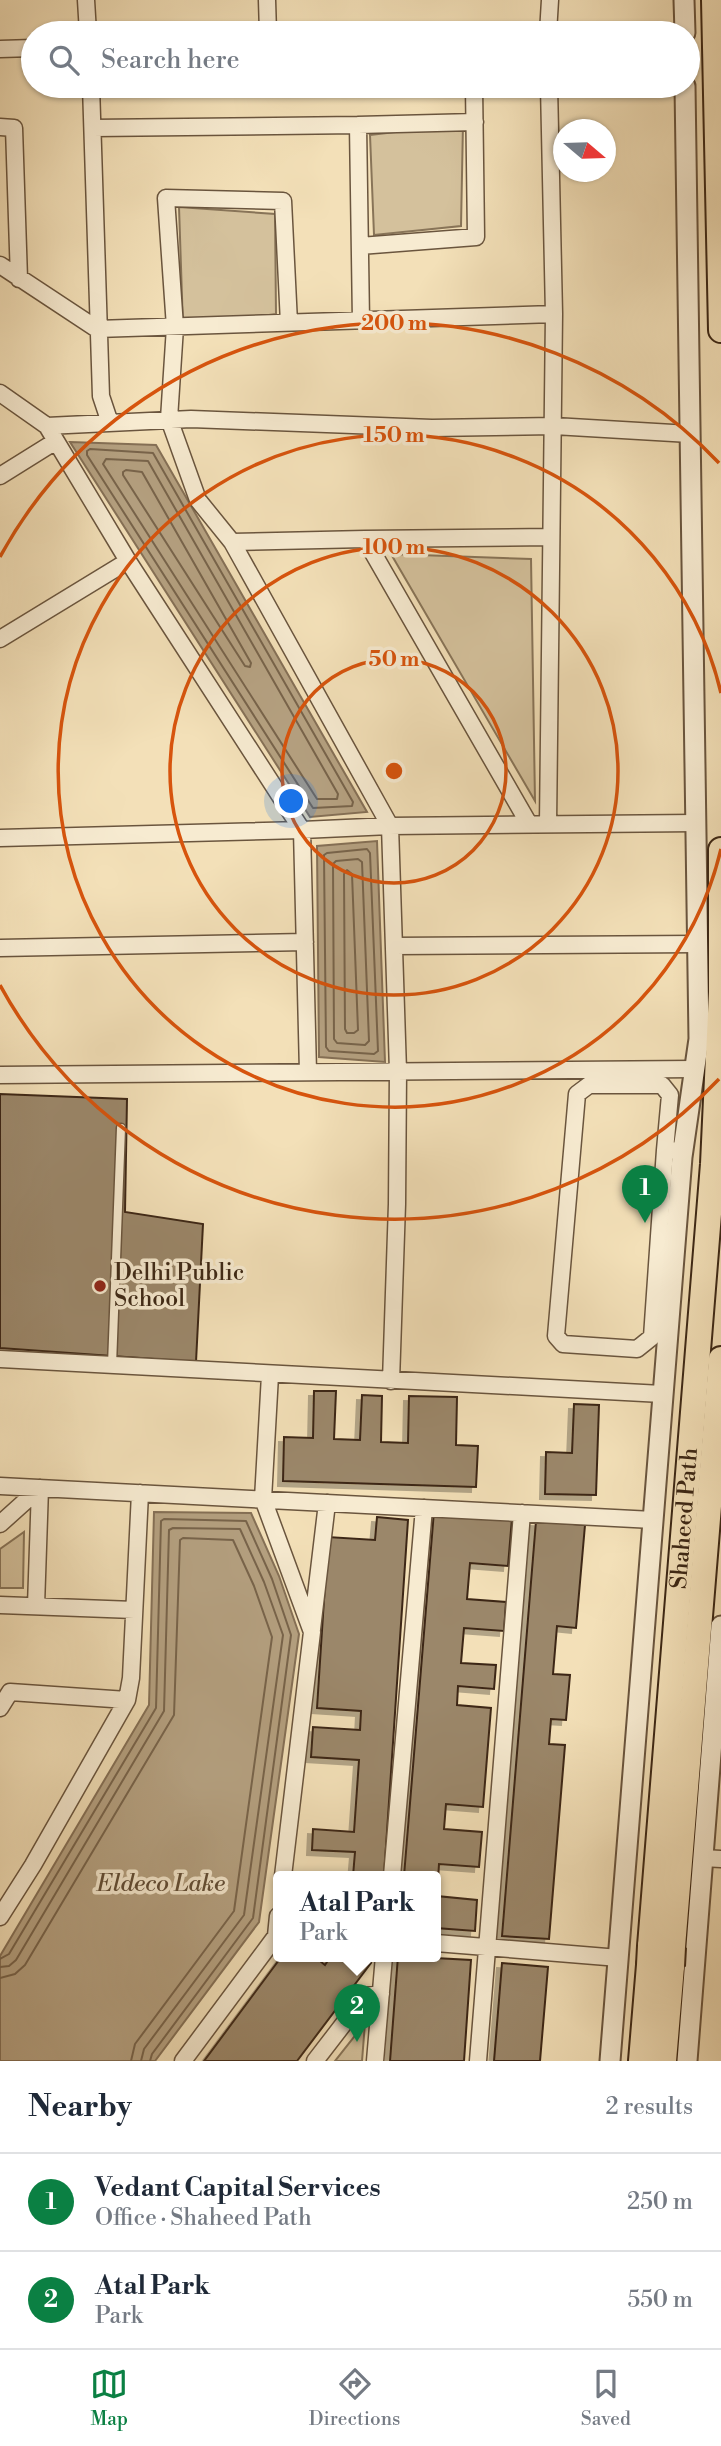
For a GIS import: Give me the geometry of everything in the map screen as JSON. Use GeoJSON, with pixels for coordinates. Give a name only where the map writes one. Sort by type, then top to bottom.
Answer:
{"type":"FeatureCollection","features":[{"type":"Feature","properties":{"kind":"highway"},"geometry":{"type":"LineString","coordinates":[[714,0],[721,330]]}},
{"type":"Feature","properties":{"kind":"highway","name":"Shaheed Path"},"geometry":{"type":"LineString","coordinates":[[664,2061],[713,1164],[721,992],[721,850]]}},
{"type":"Feature","properties":{"kind":"highway","name":"Shaheed Path"},"geometry":{"type":"LineString","coordinates":[[641,2061],[668,1957],[721,1359]]}},
{"type":"Feature","properties":{"kind":"street"},"geometry":{"type":"LineString","coordinates":[[86,0],[87,21]]}},
{"type":"Feature","properties":{"kind":"street"},"geometry":{"type":"LineString","coordinates":[[267,0],[268,21]]}},
{"type":"Feature","properties":{"kind":"street"},"geometry":{"type":"LineString","coordinates":[[549,21],[550,0]]}},
{"type":"Feature","properties":{"kind":"street"},"geometry":{"type":"LineString","coordinates":[[684,0],[685,21]]}},
{"type":"Feature","properties":{"kind":"street"},"geometry":{"type":"LineString","coordinates":[[0,49],[21,48]]}},
{"type":"Feature","properties":{"kind":"street"},"geometry":{"type":"LineString","coordinates":[[92,98],[100,396],[110,423]]}},
{"type":"Feature","properties":{"kind":"street"},"geometry":{"type":"LineString","coordinates":[[360,246],[476,237],[474,98]]}},
{"type":"Feature","properties":{"kind":"street"},"geometry":{"type":"LineString","coordinates":[[548,824],[554,426],[549,98]]}},
{"type":"Feature","properties":{"kind":"street"},"geometry":{"type":"LineString","coordinates":[[674,1151],[699,1039],[685,98]]}},
{"type":"Feature","properties":{"kind":"street"},"geometry":{"type":"LineString","coordinates":[[93,128],[475,122]]}},
{"type":"Feature","properties":{"kind":"street"},"geometry":{"type":"LineString","coordinates":[[358,125],[361,321]]}},
{"type":"Feature","properties":{"kind":"street"},"geometry":{"type":"LineString","coordinates":[[0,127],[14,128],[19,279]]}},
{"type":"Feature","properties":{"kind":"street"},"geometry":{"type":"LineString","coordinates":[[289,323],[283,201],[166,198],[175,327],[169,419],[198,500],[232,542],[390,826],[398,1071],[391,1381]]}},
{"type":"Feature","properties":{"kind":"street"},"geometry":{"type":"LineString","coordinates":[[0,265],[97,330],[554,314]]}},
{"type":"Feature","properties":{"kind":"street"},"geometry":{"type":"LineString","coordinates":[[0,393],[47,426],[128,561],[302,830],[308,1072]]}},
{"type":"Feature","properties":{"kind":"street"},"geometry":{"type":"LineString","coordinates":[[47,426],[169,419],[432,428],[554,426],[690,434]]}},
{"type":"Feature","properties":{"kind":"street"},"geometry":{"type":"LineString","coordinates":[[0,476],[56,441]]}},
{"type":"Feature","properties":{"kind":"street"},"geometry":{"type":"LineString","coordinates":[[232,542],[551,537]]}},
{"type":"Feature","properties":{"kind":"street"},"geometry":{"type":"LineString","coordinates":[[365,539],[529,824]]}},
{"type":"Feature","properties":{"kind":"street"},"geometry":{"type":"LineString","coordinates":[[0,639],[128,561]]}},
{"type":"Feature","properties":{"kind":"street"},"geometry":{"type":"LineString","coordinates":[[0,838],[390,826],[696,823]]}},
{"type":"Feature","properties":{"kind":"street"},"geometry":{"type":"LineString","coordinates":[[0,948],[305,942]]}},
{"type":"Feature","properties":{"kind":"street"},"geometry":{"type":"LineString","coordinates":[[394,946],[697,944]]}},
{"type":"Feature","properties":{"kind":"street"},"geometry":{"type":"LineString","coordinates":[[0,1075],[694,1069]]}},
{"type":"Feature","properties":{"kind":"street"},"geometry":{"type":"LineString","coordinates":[[610,2061],[662,1394],[665,1263],[674,1151],[670,1095],[662,1086],[589,1085],[577,1094],[556,1336],[563,1343],[637,1349],[652,1338],[665,1263]]}},
{"type":"Feature","properties":{"kind":"street"},"geometry":{"type":"LineString","coordinates":[[0,1359],[662,1394]]}},
{"type":"Feature","properties":{"kind":"street"},"geometry":{"type":"LineString","coordinates":[[270,1375],[263,1499],[312,1632]]}},
{"type":"Feature","properties":{"kind":"street"},"geometry":{"type":"LineString","coordinates":[[0,1486],[653,1520]]}},
{"type":"Feature","properties":{"kind":"street"},"geometry":{"type":"LineString","coordinates":[[0,1524],[40,1488]]}},
{"type":"Feature","properties":{"kind":"street"},"geometry":{"type":"LineString","coordinates":[[36,1606],[40,1488]]}},
{"type":"Feature","properties":{"kind":"street"},"geometry":{"type":"LineString","coordinates":[[0,1917],[33,1865],[127,1700],[131,1678],[139,1493]]}},
{"type":"Feature","properties":{"kind":"street"},"geometry":{"type":"LineString","coordinates":[[284,1871],[327,1503]]}},
{"type":"Feature","properties":{"kind":"street"},"geometry":{"type":"LineString","coordinates":[[392,1871],[424,1508]]}},
{"type":"Feature","properties":{"kind":"street"},"geometry":{"type":"LineString","coordinates":[[478,2061],[522,1513]]}},
{"type":"Feature","properties":{"kind":"street"},"geometry":{"type":"LineString","coordinates":[[0,1605],[134,1610]]}},
{"type":"Feature","properties":{"kind":"street"},"geometry":{"type":"LineString","coordinates":[[687,2061],[668,1957],[712,1858],[721,1626]]}},
{"type":"Feature","properties":{"kind":"street"},"geometry":{"type":"LineString","coordinates":[[0,1708],[5,1692],[127,1700]]}},
{"type":"Feature","properties":{"kind":"street"},"geometry":{"type":"LineString","coordinates":[[183,2061],[273,1940]]}},
{"type":"Feature","properties":{"kind":"street"},"geometry":{"type":"LineString","coordinates":[[441,1943],[618,1958],[632,1954],[668,1957]]}},
{"type":"Feature","properties":{"kind":"street"},"geometry":{"type":"LineString","coordinates":[[375,2061],[384,1962]]}},
{"type":"Feature","properties":{"kind":"street"},"geometry":{"type":"LineString","coordinates":[[315,2061],[365,1996],[381,1994]]}},
{"type":"Feature","properties":{"kind":"lane"},"geometry":{"type":"LineString","coordinates":[[112,1365],[121,1128]]}},
{"type":"Feature","properties":{"kind":"shaded area"},"geometry":{"type":"Polygon","coordinates":[[[463,124],[461,226],[374,235],[370,135],[463,124]]]}},
{"type":"Feature","properties":{"kind":"shaded area"},"geometry":{"type":"Polygon","coordinates":[[[179,207],[275,214],[276,314],[183,327],[179,207]]]}},
{"type":"Feature","properties":{"kind":"shaded area"},"geometry":{"type":"Polygon","coordinates":[[[391,554],[531,559],[535,801],[391,554]]]}},
{"type":"Feature","properties":{"kind":"shaded area"},"geometry":{"type":"Polygon","coordinates":[[[24,1532],[23,1588],[0,1588],[0,1549],[24,1532]]]}},
{"type":"Feature","properties":{"kind":"shaded area"},"geometry":{"type":"Polygon","coordinates":[[[365,2023],[362,2061],[335,2061],[365,2023]]]}},
{"type":"Feature","properties":{"kind":"water"},"geometry":{"type":"Polygon","coordinates":[[[70,442],[156,445],[367,812],[310,817],[70,442]]]}},
{"type":"Feature","properties":{"kind":"water"},"geometry":{"type":"Polygon","coordinates":[[[377,841],[385,1062],[319,1057],[317,846],[377,841]]]}},
{"type":"Feature","properties":{"kind":"water","name":"Eldeco Lake"},"geometry":{"type":"Polygon","coordinates":[[[154,1512],[251,1513],[279,1576],[299,1634],[259,1922],[155,2061],[0,2061],[0,1956],[149,1705],[154,1512]]]}},
{"type":"Feature","properties":{"kind":"building","name":"Delhi Public School"},"geometry":{"type":"Polygon","coordinates":[[[0,1094],[127,1099],[125,1212],[203,1224],[196,1362],[0,1348],[0,1094]]]}},
{"type":"Feature","properties":{"kind":"building"},"geometry":{"type":"Polygon","coordinates":[[[314,1391],[336,1391],[334,1439],[360,1440],[362,1395],[382,1396],[381,1442],[408,1443],[409,1396],[457,1397],[456,1445],[478,1446],[476,1487],[283,1481],[284,1437],[313,1438],[314,1391]]]}},
{"type":"Feature","properties":{"kind":"building"},"geometry":{"type":"Polygon","coordinates":[[[574,1404],[599,1405],[596,1495],[545,1494],[546,1452],[572,1453],[574,1404]]]}},
{"type":"Feature","properties":{"kind":"building"},"geometry":{"type":"Polygon","coordinates":[[[434,1511],[512,1518],[508,1566],[470,1563],[467,1599],[506,1602],[504,1631],[464,1628],[461,1663],[496,1665],[494,1689],[458,1686],[457,1705],[491,1708],[483,1807],[446,1804],[444,1829],[482,1832],[479,1867],[439,1864],[439,1871],[404,1871],[434,1511]]]}},
{"type":"Feature","properties":{"kind":"building"},"geometry":{"type":"Polygon","coordinates":[[[377,1517],[408,1520],[384,1871],[353,1871],[355,1852],[312,1850],[313,1829],[354,1832],[359,1760],[311,1757],[313,1727],[360,1730],[361,1711],[317,1708],[328,1537],[375,1540],[377,1517]]]}},
{"type":"Feature","properties":{"kind":"building"},"geometry":{"type":"Polygon","coordinates":[[[536,1521],[585,1525],[576,1628],[557,1626],[553,1674],[570,1675],[566,1720],[551,1719],[549,1744],[565,1745],[549,1939],[502,1936],[536,1521]]]}},
{"type":"Feature","properties":{"kind":"building"},"geometry":{"type":"Polygon","coordinates":[[[441,1896],[477,1900],[475,1931],[441,1928],[441,1896]]]}},
{"type":"Feature","properties":{"kind":"building"},"geometry":{"type":"Polygon","coordinates":[[[441,1958],[471,1960],[464,2061],[390,2061],[398,1962],[441,1962],[441,1958]]]}},
{"type":"Feature","properties":{"kind":"building"},"geometry":{"type":"Polygon","coordinates":[[[278,1962],[321,1962],[325,1965],[327,1962],[371,1963],[297,2061],[204,2061],[278,1962]]]}},
{"type":"Feature","properties":{"kind":"building"},"geometry":{"type":"Polygon","coordinates":[[[502,1963],[548,1967],[540,2061],[494,2061],[502,1963]]]}},
{"type":"Feature","properties":{"kind":"place","name":"Vedant Capital Services"},"geometry":{"type":"Point","coordinates":[645,1223]}},
{"type":"Feature","properties":{"kind":"place","name":"Delhi Public School"},"geometry":{"type":"Point","coordinates":[100,1286]}},
{"type":"Feature","properties":{"kind":"place","name":"Atal Park"},"geometry":{"type":"Point","coordinates":[357,2042]}}]}
